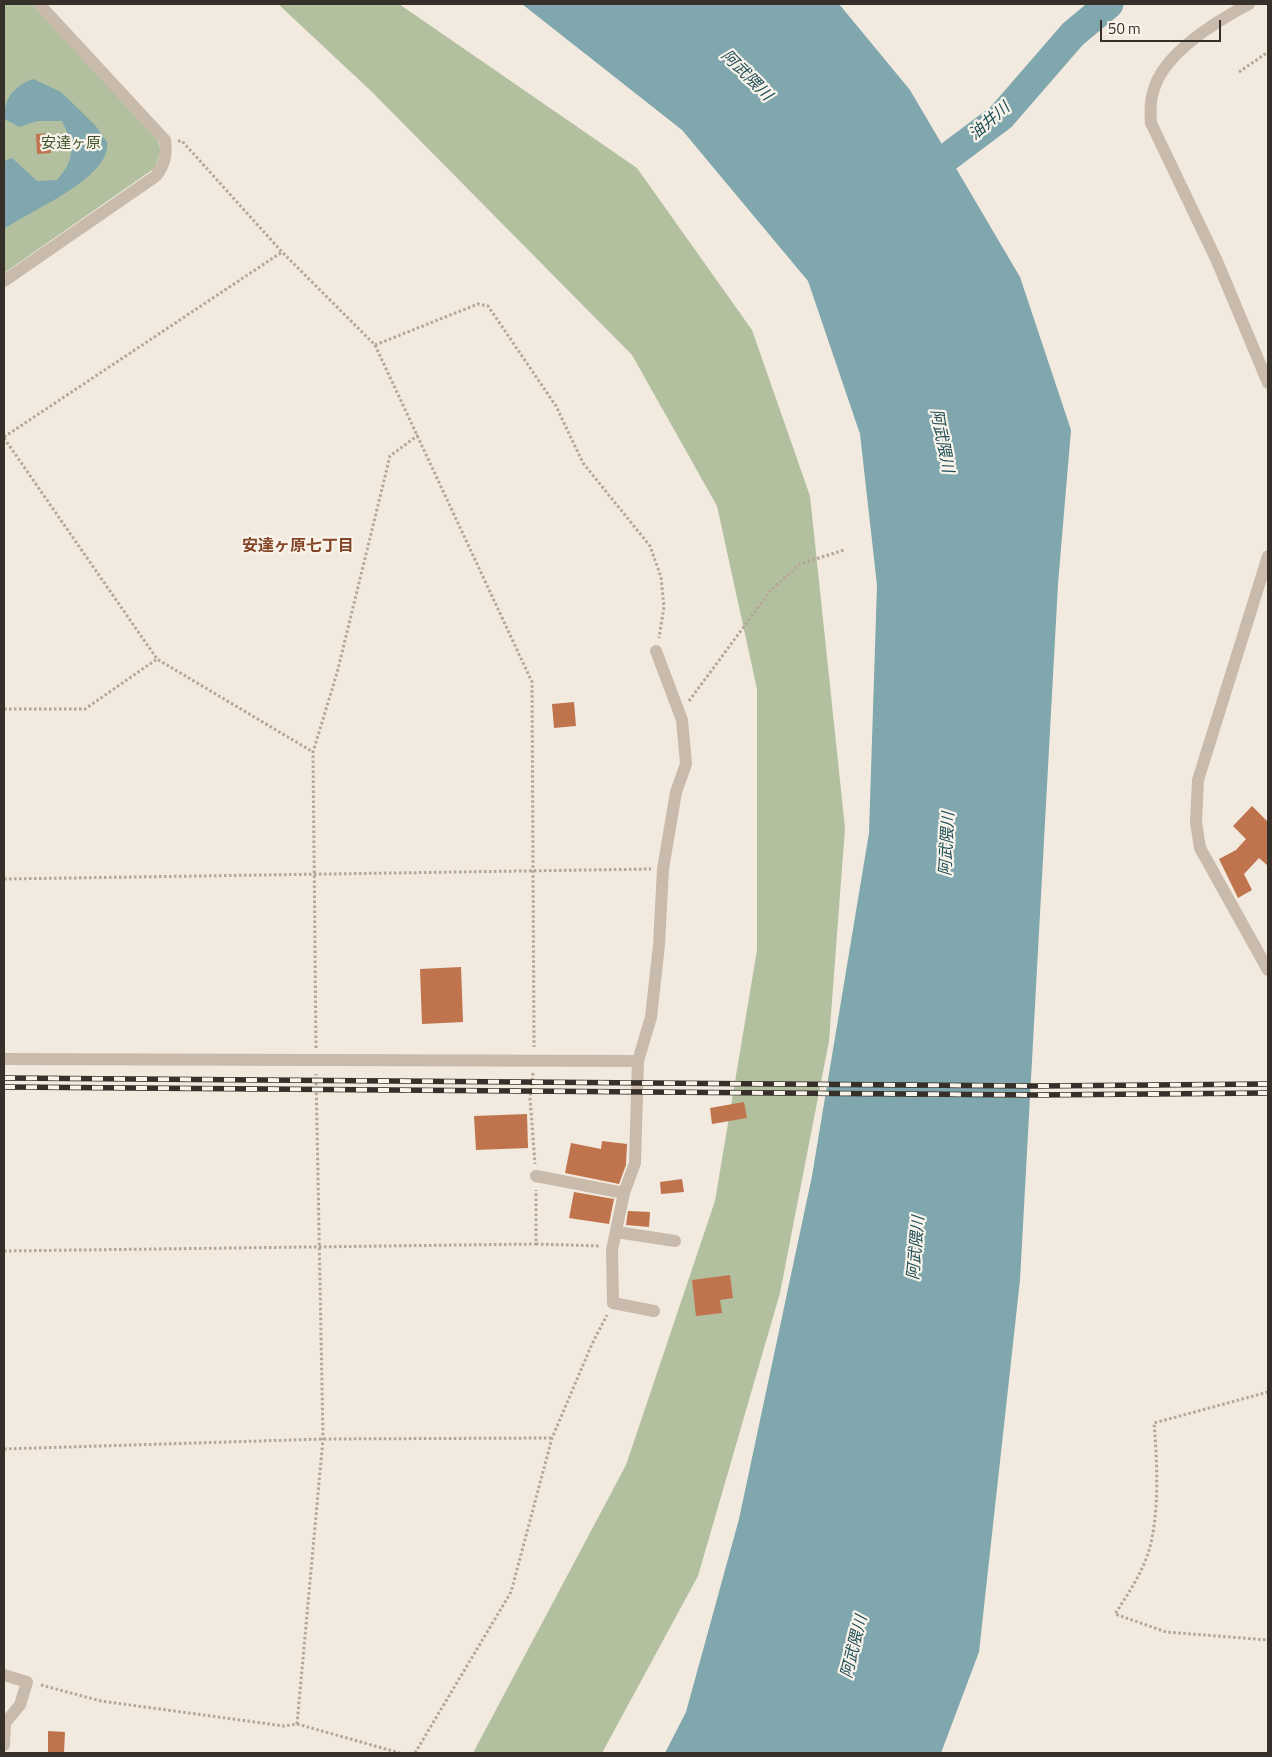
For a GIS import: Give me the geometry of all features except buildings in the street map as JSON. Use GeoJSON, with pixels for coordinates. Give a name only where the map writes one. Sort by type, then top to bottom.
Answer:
{"type":"FeatureCollection","features":[{"type":"Feature","properties":{"kind":"street"},"geometry":{"type":"LineString","coordinates":[[4,281],[156,176],[164,166],[167,151],[165,140],[39,4]]}},
{"type":"Feature","properties":{"kind":"street"},"geometry":{"type":"LineString","coordinates":[[1249,4],[1217,21],[1176,56],[1162,72],[1154,87],[1150,104],[1151,123],[1218,261],[1268,383]]}},
{"type":"Feature","properties":{"kind":"street"},"geometry":{"type":"LineString","coordinates":[[1268,556],[1198,780],[1196,822],[1200,848],[1268,970]]}},
{"type":"Feature","properties":{"kind":"street"},"geometry":{"type":"LineString","coordinates":[[654,1311],[612,1303],[613,1246],[624,1193],[636,1163],[638,1060],[651,1018],[659,945],[663,869],[676,792],[686,764],[680,714],[656,651]]}},
{"type":"Feature","properties":{"kind":"street"},"geometry":{"type":"LineString","coordinates":[[4,1059],[638,1060]]}},
{"type":"Feature","properties":{"kind":"street"},"geometry":{"type":"LineString","coordinates":[[536,1176],[624,1193]]}},
{"type":"Feature","properties":{"kind":"street"},"geometry":{"type":"LineString","coordinates":[[616,1232],[675,1241]]}},
{"type":"Feature","properties":{"kind":"street"},"geometry":{"type":"LineString","coordinates":[[4,1675],[27,1682],[20,1705],[4,1724],[4,1745]]}},
{"type":"Feature","properties":{"kind":"path"},"geometry":{"type":"LineString","coordinates":[[1239,72],[1268,52]]}},
{"type":"Feature","properties":{"kind":"path"},"geometry":{"type":"LineString","coordinates":[[165,140],[182,141],[282,252],[375,345],[532,682],[534,1060],[530,1098],[536,1176],[536,1244]]}},
{"type":"Feature","properties":{"kind":"path"},"geometry":{"type":"LineString","coordinates":[[282,252],[4,437],[157,659],[312,752]]}},
{"type":"Feature","properties":{"kind":"path"},"geometry":{"type":"LineString","coordinates":[[375,345],[478,304],[488,306],[556,406],[583,464],[650,546],[661,576],[664,607],[656,651]]}},
{"type":"Feature","properties":{"kind":"path"},"geometry":{"type":"LineString","coordinates":[[680,714],[771,590],[800,564],[844,550]]}},
{"type":"Feature","properties":{"kind":"path"},"geometry":{"type":"LineString","coordinates":[[4,710],[85,709],[157,659]]}},
{"type":"Feature","properties":{"kind":"path"},"geometry":{"type":"LineString","coordinates":[[4,879],[663,869]]}},
{"type":"Feature","properties":{"kind":"path"},"geometry":{"type":"LineString","coordinates":[[4,1251],[536,1244],[613,1246]]}},
{"type":"Feature","properties":{"kind":"path"},"geometry":{"type":"LineString","coordinates":[[415,1753],[511,1592],[552,1438],[592,1344],[612,1303]]}},
{"type":"Feature","properties":{"kind":"path"},"geometry":{"type":"LineString","coordinates":[[1268,1392],[1154,1423],[1157,1454],[1152,1539],[1135,1584],[1115,1614],[1166,1632],[1268,1640]]}},
{"type":"Feature","properties":{"kind":"path"},"geometry":{"type":"LineString","coordinates":[[4,1449],[323,1439],[552,1438]]}},
{"type":"Feature","properties":{"kind":"path"},"geometry":{"type":"LineString","coordinates":[[27,1682],[101,1701],[284,1726],[297,1724],[400,1753]]}},
{"type":"Feature","properties":{"kind":"green space","name":"安達ヶ原"},"geometry":{"type":"Polygon","coordinates":[[[4,4],[32,4],[157,138],[161,150],[155,168],[4,273],[4,4]]]}},
{"type":"Feature","properties":{"kind":"green space"},"geometry":{"type":"Polygon","coordinates":[[[278,4],[399,4],[637,168],[752,330],[810,496],[845,828],[829,1041],[780,1293],[698,1576],[602,1753],[473,1753],[626,1465],[715,1201],[757,950],[757,689],[717,506],[632,355],[371,91],[278,4]]]}},
{"type":"Feature","properties":{"kind":"water","name":"阿武隈川"},"geometry":{"type":"Polygon","coordinates":[[[522,4],[839,4],[910,90],[1020,277],[1071,430],[1058,584],[1020,1280],[979,1652],[941,1753],[665,1753],[686,1712],[739,1519],[812,1176],[869,833],[877,585],[860,434],[808,281],[682,130],[522,4]]]}},
{"type":"Feature","properties":{"kind":"water"},"geometry":{"type":"Polygon","coordinates":[[[33,79],[61,92],[95,125],[107,142],[105,155],[97,168],[83,181],[4,229],[4,161],[12,158],[37,181],[57,180],[70,158],[71,145],[62,121],[37,121],[20,127],[4,119],[4,112],[11,94],[20,85],[33,79]]]}},
{"type":"Feature","properties":{"kind":"waterway","name":"油井川"},"geometry":{"type":"LineString","coordinates":[[917,180],[1001,117],[1073,34],[1109,4]]}},
{"type":"Feature","properties":{"kind":"railway"},"geometry":{"type":"LineString","coordinates":[[4,1078],[1036,1086],[1268,1084]]}},
{"type":"Feature","properties":{"kind":"railway"},"geometry":{"type":"LineString","coordinates":[[4,1087],[1036,1095],[1268,1093]]}},
{"type":"Feature","properties":{"kind":"district","name":"安達ヶ原七丁目"},"geometry":{"type":"Point","coordinates":[298,547]}}]}
